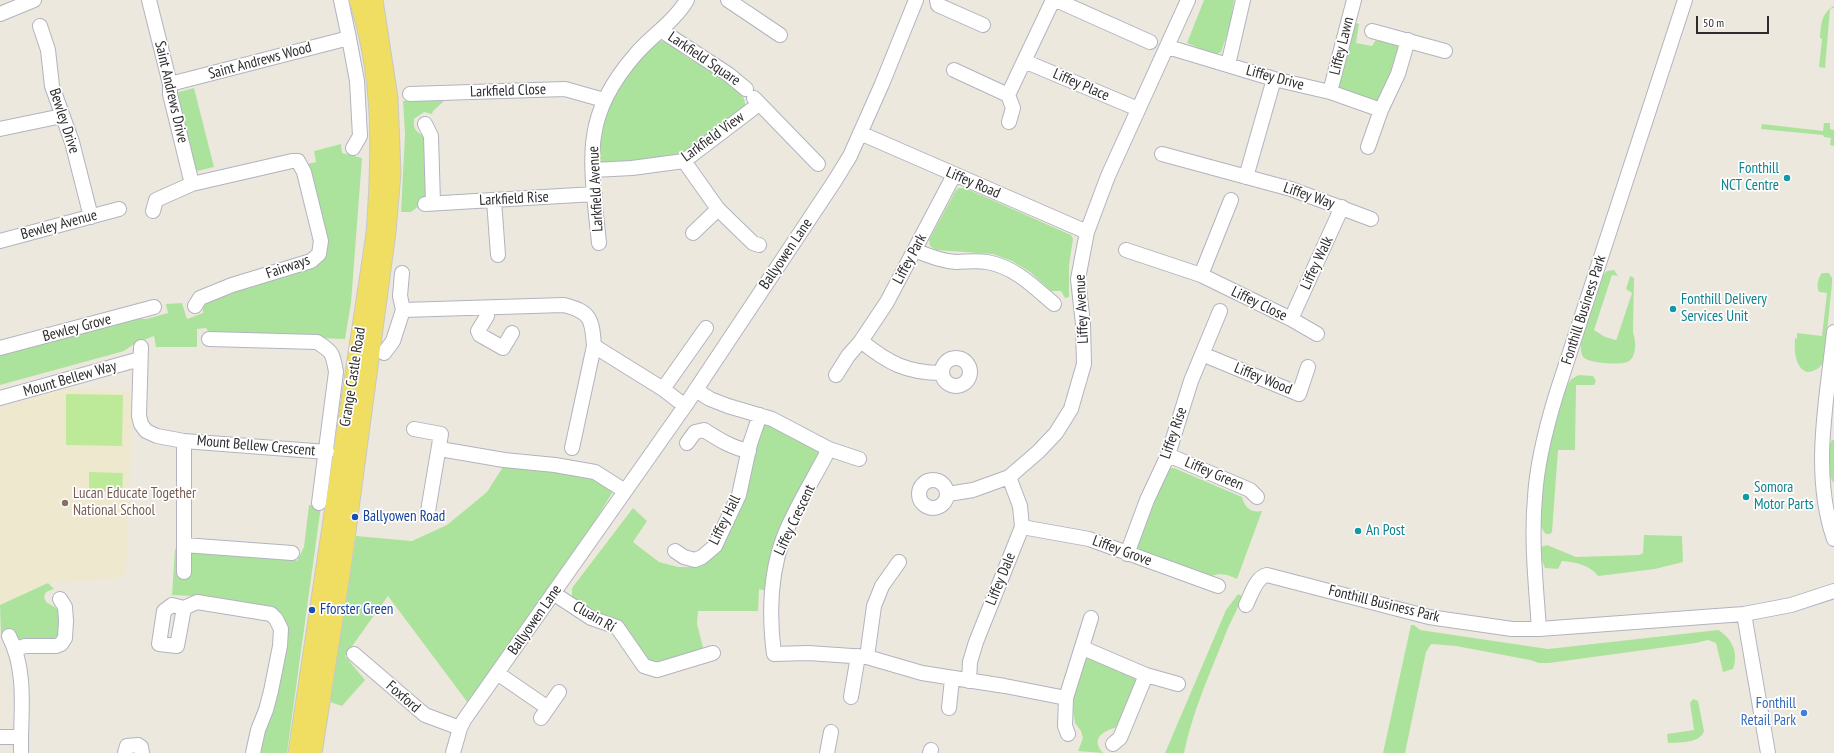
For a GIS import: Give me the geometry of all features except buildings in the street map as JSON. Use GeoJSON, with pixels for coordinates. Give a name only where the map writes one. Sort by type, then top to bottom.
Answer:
{"type":"FeatureCollection","features":[{"type":"Feature","properties":{"kind":"main road","name":"Grange Castle Road"},"geometry":{"type":"LineString","coordinates":[[297,753],[375,234],[380,167],[377,93],[371,54],[358,0]]}},
{"type":"Feature","properties":{"kind":"main road","name":"Grange Castle Road"},"geometry":{"type":"LineString","coordinates":[[313,753],[344,560],[387,232],[391,181],[389,98],[374,0]]}},
{"type":"Feature","properties":{"kind":"street"},"geometry":{"type":"LineString","coordinates":[[0,14],[34,0]]}},
{"type":"Feature","properties":{"kind":"street","name":"Saint Andrews Drive"},"geometry":{"type":"LineString","coordinates":[[149,0],[170,84],[170,94],[192,184]]}},
{"type":"Feature","properties":{"kind":"street"},"geometry":{"type":"LineString","coordinates":[[341,0],[357,81],[360,136],[353,148]]}},
{"type":"Feature","properties":{"kind":"street","name":"Larkfield Avenue"},"geometry":{"type":"LineString","coordinates":[[599,243],[593,170],[594,136],[604,100],[614,82],[635,54],[662,30],[687,0]]}},
{"type":"Feature","properties":{"kind":"street","name":"Ballyowen Lane"},"geometry":{"type":"LineString","coordinates":[[453,753],[460,728],[696,390],[850,156],[882,84],[916,0]]}},
{"type":"Feature","properties":{"kind":"street"},"geometry":{"type":"LineString","coordinates":[[937,0],[938,4],[982,25]]}},
{"type":"Feature","properties":{"kind":"street"},"geometry":{"type":"LineString","coordinates":[[1008,95],[1054,0],[1150,42]]}},
{"type":"Feature","properties":{"kind":"street","name":"Liffey Avenue"},"geometry":{"type":"LineString","coordinates":[[948,494],[973,490],[1009,477],[1038,452],[1056,433],[1071,408],[1084,364],[1083,324],[1078,279],[1087,232],[1108,176],[1168,47],[1188,0]]}},
{"type":"Feature","properties":{"kind":"street"},"geometry":{"type":"LineString","coordinates":[[1228,65],[1243,0]]}},
{"type":"Feature","properties":{"kind":"street","name":"Liffey Lawn"},"geometry":{"type":"LineString","coordinates":[[1330,92],[1354,0]]}},
{"type":"Feature","properties":{"kind":"street","name":"Fonthill Business Park"},"geometry":{"type":"LineString","coordinates":[[1539,629],[1534,557],[1534,512],[1536,483],[1542,449],[1556,395],[1685,0]]}},
{"type":"Feature","properties":{"kind":"street"},"geometry":{"type":"LineString","coordinates":[[735,2],[780,35]]}},
{"type":"Feature","properties":{"kind":"street","name":"Bewley Drive"},"geometry":{"type":"LineString","coordinates":[[40,26],[48,50],[51,83],[72,142],[91,217]]}},
{"type":"Feature","properties":{"kind":"street","name":"Larkfield Square"},"geometry":{"type":"LineString","coordinates":[[662,30],[728,74],[753,97],[818,164]]}},
{"type":"Feature","properties":{"kind":"street"},"geometry":{"type":"LineString","coordinates":[[1372,31],[1445,51]]}},
{"type":"Feature","properties":{"kind":"street","name":"Saint Andrews Wood"},"geometry":{"type":"LineString","coordinates":[[170,84],[349,38]]}},
{"type":"Feature","properties":{"kind":"street"},"geometry":{"type":"LineString","coordinates":[[1368,147],[1381,110],[1398,74],[1408,40]]}},
{"type":"Feature","properties":{"kind":"street","name":"Liffey Drive"},"geometry":{"type":"LineString","coordinates":[[1168,47],[1274,79],[1330,92],[1381,110]]}},
{"type":"Feature","properties":{"kind":"street","name":"Liffey Place"},"geometry":{"type":"LineString","coordinates":[[1024,61],[1138,109]]}},
{"type":"Feature","properties":{"kind":"street"},"geometry":{"type":"LineString","coordinates":[[954,70],[1008,95],[1013,108],[1009,122]]}},
{"type":"Feature","properties":{"kind":"street"},"geometry":{"type":"LineString","coordinates":[[1246,177],[1274,79]]}},
{"type":"Feature","properties":{"kind":"street","name":"Larkfield Close"},"geometry":{"type":"LineString","coordinates":[[410,94],[565,89],[604,100]]}},
{"type":"Feature","properties":{"kind":"street","name":"Larkfield View"},"geometry":{"type":"LineString","coordinates":[[593,170],[632,168],[684,161],[753,97]]}},
{"type":"Feature","properties":{"kind":"street"},"geometry":{"type":"LineString","coordinates":[[0,129],[62,116]]}},
{"type":"Feature","properties":{"kind":"street","name":"Larkfield Rise"},"geometry":{"type":"LineString","coordinates":[[425,124],[431,136],[429,203],[595,194]]}},
{"type":"Feature","properties":{"kind":"street","name":"Liffey Road"},"geometry":{"type":"LineString","coordinates":[[860,133],[1087,232]]}},
{"type":"Feature","properties":{"kind":"street","name":"Liffey Way"},"geometry":{"type":"LineString","coordinates":[[1162,154],[1291,189],[1371,219]]}},
{"type":"Feature","properties":{"kind":"street","name":"Fairways"},"geometry":{"type":"LineString","coordinates":[[192,184],[292,161],[300,163],[304,172],[321,241],[319,254],[311,261],[232,285],[200,298],[195,306]]}},
{"type":"Feature","properties":{"kind":"street"},"geometry":{"type":"LineString","coordinates":[[684,161],[718,209],[753,243],[759,245]]}},
{"type":"Feature","properties":{"kind":"street","name":"Liffey Park"},"geometry":{"type":"LineString","coordinates":[[836,375],[887,302],[954,175]]}},
{"type":"Feature","properties":{"kind":"street"},"geometry":{"type":"LineString","coordinates":[[153,211],[156,200],[192,184]]}},
{"type":"Feature","properties":{"kind":"street"},"geometry":{"type":"LineString","coordinates":[[494,200],[498,252]]}},
{"type":"Feature","properties":{"kind":"street"},"geometry":{"type":"LineString","coordinates":[[1201,275],[1231,200]]}},
{"type":"Feature","properties":{"kind":"street","name":"Liffey Walk"},"geometry":{"type":"LineString","coordinates":[[1291,319],[1342,207]]}},
{"type":"Feature","properties":{"kind":"street"},"geometry":{"type":"LineString","coordinates":[[693,233],[718,209]]}},
{"type":"Feature","properties":{"kind":"street","name":"Bewley Avenue"},"geometry":{"type":"LineString","coordinates":[[0,241],[119,210]]}},
{"type":"Feature","properties":{"kind":"street"},"geometry":{"type":"LineString","coordinates":[[915,250],[941,260],[987,262],[1004,267],[1015,272],[1054,304]]}},
{"type":"Feature","properties":{"kind":"street","name":"Liffey Close"},"geometry":{"type":"LineString","coordinates":[[1126,250],[1201,275],[1291,319],[1317,334]]}},
{"type":"Feature","properties":{"kind":"street"},"geometry":{"type":"LineString","coordinates":[[384,353],[394,341],[402,310],[400,296],[402,273]]}},
{"type":"Feature","properties":{"kind":"street"},"geometry":{"type":"LineString","coordinates":[[402,310],[568,306],[581,311],[589,317],[593,328],[594,346],[572,448]]}},
{"type":"Feature","properties":{"kind":"street","name":"Bewley Grove"},"geometry":{"type":"LineString","coordinates":[[0,348],[154,307]]}},
{"type":"Feature","properties":{"kind":"street"},"geometry":{"type":"LineString","coordinates":[[487,309],[488,316],[478,331],[480,335],[503,348],[512,333]]}},
{"type":"Feature","properties":{"kind":"street","name":"Liffey Rise"},"geometry":{"type":"LineString","coordinates":[[1127,554],[1147,500],[1168,455],[1191,381],[1220,311]]}},
{"type":"Feature","properties":{"kind":"street"},"geometry":{"type":"LineString","coordinates":[[663,389],[706,328]]}},
{"type":"Feature","properties":{"kind":"street"},"geometry":{"type":"LineString","coordinates":[[1834,332],[1821,453],[1823,491],[1828,521],[1834,539]]}},
{"type":"Feature","properties":{"kind":"street","name":"Mount Bellew Crescent"},"geometry":{"type":"LineString","coordinates":[[208,339],[317,342],[329,350],[334,359],[336,372],[327,452],[319,503]]}},
{"type":"Feature","properties":{"kind":"street"},"geometry":{"type":"LineString","coordinates":[[861,341],[895,364],[922,373],[942,373]]}},
{"type":"Feature","properties":{"kind":"street"},"geometry":{"type":"LineString","coordinates":[[594,346],[663,389],[685,406]]}},
{"type":"Feature","properties":{"kind":"street","name":"Mount Bellew Way"},"geometry":{"type":"LineString","coordinates":[[0,398],[140,353],[139,416],[141,424],[146,431],[157,436],[184,440]]}},
{"type":"Feature","properties":{"kind":"street","name":"Liffey Wood"},"geometry":{"type":"LineString","coordinates":[[1202,354],[1299,394],[1308,367]]}},
{"type":"Feature","properties":{"kind":"street"},"geometry":{"type":"LineString","coordinates":[[696,390],[710,399],[760,415],[793,429],[829,449],[859,459]]}},
{"type":"Feature","properties":{"kind":"street","name":"Liffey Hall"},"geometry":{"type":"LineString","coordinates":[[675,551],[684,557],[694,560],[702,557],[715,546],[739,495],[749,451],[760,415]]}},
{"type":"Feature","properties":{"kind":"street"},"geometry":{"type":"LineString","coordinates":[[414,429],[441,434],[440,449],[428,511]]}},
{"type":"Feature","properties":{"kind":"street"},"geometry":{"type":"LineString","coordinates":[[687,443],[694,432],[704,430],[740,449],[749,451]]}},
{"type":"Feature","properties":{"kind":"street"},"geometry":{"type":"LineString","coordinates":[[184,440],[184,572]]}},
{"type":"Feature","properties":{"kind":"street","name":"Mount Bellew Crescent"},"geometry":{"type":"LineString","coordinates":[[184,440],[327,452]]}},
{"type":"Feature","properties":{"kind":"street"},"geometry":{"type":"LineString","coordinates":[[440,449],[504,460],[555,465],[595,472],[625,491]]}},
{"type":"Feature","properties":{"kind":"street","name":"Liffey Crescent"},"geometry":{"type":"LineString","coordinates":[[829,449],[784,538],[775,564],[772,636],[774,654],[808,653],[862,657],[952,679],[1005,686],[1066,698]]}},
{"type":"Feature","properties":{"kind":"street","name":"Liffey Green"},"geometry":{"type":"LineString","coordinates":[[1168,455],[1250,490],[1257,497]]}},
{"type":"Feature","properties":{"kind":"street","name":"Liffey Dale"},"geometry":{"type":"LineString","coordinates":[[969,682],[970,662],[976,642],[1022,528],[1020,506],[1009,477]]}},
{"type":"Feature","properties":{"kind":"street","name":"Liffey Grove"},"geometry":{"type":"LineString","coordinates":[[1022,528],[1089,539],[1218,586]]}},
{"type":"Feature","properties":{"kind":"street"},"geometry":{"type":"LineString","coordinates":[[184,545],[292,553]]}},
{"type":"Feature","properties":{"kind":"street"},"geometry":{"type":"LineString","coordinates":[[851,697],[874,606],[882,586],[899,562]]}},
{"type":"Feature","properties":{"kind":"street","name":"Fonthill Business Park"},"geometry":{"type":"LineString","coordinates":[[1246,604],[1258,582],[1263,576],[1267,575],[1429,617],[1512,629],[1539,629],[1744,614],[1792,605],[1834,591]]}},
{"type":"Feature","properties":{"kind":"street","name":"Cluain Rí"},"geometry":{"type":"LineString","coordinates":[[553,593],[591,618],[617,627],[644,666],[657,670],[713,653]]}},
{"type":"Feature","properties":{"kind":"street"},"geometry":{"type":"LineString","coordinates":[[16,649],[25,646],[56,646],[61,644],[64,638],[66,621],[65,607],[60,599]]}},
{"type":"Feature","properties":{"kind":"street"},"geometry":{"type":"LineString","coordinates":[[184,608],[197,602],[271,614],[276,619],[281,629],[280,646],[271,691],[266,710],[258,730],[253,753]]}},
{"type":"Feature","properties":{"kind":"street"},"geometry":{"type":"LineString","coordinates":[[1744,614],[1768,753]]}},
{"type":"Feature","properties":{"kind":"street"},"geometry":{"type":"LineString","coordinates":[[1068,734],[1065,726],[1066,698],[1083,648],[1091,618]]}},
{"type":"Feature","properties":{"kind":"street"},"geometry":{"type":"LineString","coordinates":[[9,636],[16,649],[20,673],[22,700],[21,753]]}},
{"type":"Feature","properties":{"kind":"street"},"geometry":{"type":"LineString","coordinates":[[1083,648],[1146,676],[1178,684]]}},
{"type":"Feature","properties":{"kind":"street","name":"Foxford"},"geometry":{"type":"LineString","coordinates":[[354,654],[425,715],[460,728]]}},
{"type":"Feature","properties":{"kind":"street"},"geometry":{"type":"LineString","coordinates":[[497,673],[544,713],[559,692]]}},
{"type":"Feature","properties":{"kind":"street"},"geometry":{"type":"LineString","coordinates":[[1114,744],[1120,738],[1146,676]]}},
{"type":"Feature","properties":{"kind":"street"},"geometry":{"type":"LineString","coordinates":[[949,708],[952,679]]}},
{"type":"Feature","properties":{"kind":"street"},"geometry":{"type":"LineString","coordinates":[[827,753],[831,732]]}},
{"type":"Feature","properties":{"kind":"street"},"geometry":{"type":"LineString","coordinates":[[0,737],[21,737]]}},
{"type":"Feature","properties":{"kind":"street"},"geometry":{"type":"LineString","coordinates":[[125,753],[127,746],[130,745],[141,747],[142,753]]}},
{"type":"Feature","properties":{"kind":"shaded area","name":"Lucan Educate Together National School"},"geometry":{"type":"Polygon","coordinates":[[[69,388],[130,391],[132,435],[126,571],[123,578],[48,583],[0,605],[0,408],[69,388]]]}},
{"type":"Feature","properties":{"kind":"green space"},"geometry":{"type":"Polygon","coordinates":[[[1204,0],[1234,0],[1230,26],[1221,52],[1215,55],[1187,43],[1204,0]]]}},
{"type":"Feature","properties":{"kind":"green space"},"geometry":{"type":"Polygon","coordinates":[[[1830,9],[1825,68],[1819,67],[1822,39],[1820,38],[1821,24],[1824,16],[1830,9]]]}},
{"type":"Feature","properties":{"kind":"green space"},"geometry":{"type":"Polygon","coordinates":[[[1352,22],[1359,24],[1356,43],[1372,46],[1375,41],[1382,39],[1399,42],[1401,51],[1379,103],[1337,90],[1352,22]]]}},
{"type":"Feature","properties":{"kind":"green space"},"geometry":{"type":"Polygon","coordinates":[[[662,41],[733,85],[745,101],[745,109],[684,155],[602,166],[598,162],[597,145],[605,109],[618,84],[656,42],[662,41]]]}},
{"type":"Feature","properties":{"kind":"green space"},"geometry":{"type":"Polygon","coordinates":[[[194,88],[214,167],[197,171],[193,169],[176,95],[179,92],[194,88]]]}},
{"type":"Feature","properties":{"kind":"green space"},"geometry":{"type":"Polygon","coordinates":[[[443,98],[443,102],[433,111],[432,114],[424,112],[414,119],[416,130],[424,136],[430,192],[426,197],[420,198],[419,206],[411,212],[401,212],[405,134],[403,101],[443,98]]]}},
{"type":"Feature","properties":{"kind":"green space"},"geometry":{"type":"Polygon","coordinates":[[[1824,123],[1830,123],[1830,129],[1834,130],[1834,146],[1830,145],[1831,138],[1824,137],[1823,135],[1761,129],[1762,124],[1823,131],[1824,123]]]}},
{"type":"Feature","properties":{"kind":"green space"},"geometry":{"type":"Polygon","coordinates":[[[341,144],[342,153],[362,158],[351,303],[345,339],[210,334],[206,328],[197,329],[197,347],[156,347],[154,336],[134,344],[124,351],[0,385],[0,350],[123,319],[146,319],[168,313],[166,304],[182,303],[187,319],[203,313],[203,303],[239,288],[318,264],[325,255],[317,202],[308,164],[316,162],[314,151],[341,144]]]}},
{"type":"Feature","properties":{"kind":"green space"},"geometry":{"type":"Polygon","coordinates":[[[959,188],[965,188],[1071,235],[1073,239],[1069,265],[1069,297],[1065,298],[1061,291],[1051,291],[1030,272],[1012,261],[993,254],[936,250],[930,246],[929,240],[956,190],[959,188]]]}},
{"type":"Feature","properties":{"kind":"green space"},"geometry":{"type":"Polygon","coordinates":[[[1614,270],[1618,276],[1612,275],[1594,330],[1605,337],[1616,340],[1632,293],[1626,289],[1630,276],[1634,278],[1633,333],[1635,340],[1635,352],[1632,359],[1629,361],[1614,364],[1595,362],[1586,359],[1582,355],[1581,343],[1589,313],[1603,275],[1607,271],[1614,270]]]}},
{"type":"Feature","properties":{"kind":"green space"},"geometry":{"type":"Polygon","coordinates":[[[1822,273],[1829,273],[1832,278],[1824,360],[1818,369],[1807,372],[1800,367],[1796,358],[1795,338],[1797,339],[1797,333],[1822,336],[1827,293],[1819,292],[1818,290],[1819,277],[1822,273]]]}},
{"type":"Feature","properties":{"kind":"green space"},"geometry":{"type":"Polygon","coordinates":[[[1579,375],[1593,376],[1596,381],[1594,385],[1576,385],[1575,450],[1558,450],[1552,532],[1550,534],[1546,534],[1541,525],[1540,509],[1545,468],[1565,390],[1570,381],[1579,375]]]}},
{"type":"Feature","properties":{"kind":"green space"},"geometry":{"type":"Polygon","coordinates":[[[66,394],[123,395],[122,446],[66,445],[66,394]]]}},
{"type":"Feature","properties":{"kind":"green space"},"geometry":{"type":"Polygon","coordinates":[[[764,422],[798,435],[822,453],[766,591],[759,589],[758,611],[698,611],[697,624],[704,651],[657,664],[645,663],[589,611],[572,598],[572,588],[633,508],[647,521],[633,542],[659,562],[678,567],[695,567],[708,560],[732,526],[747,495],[756,438],[764,422]]]}},
{"type":"Feature","properties":{"kind":"green space"},"geometry":{"type":"Polygon","coordinates":[[[1832,440],[1834,440],[1834,483],[1829,474],[1828,468],[1828,456],[1832,440]]]}},
{"type":"Feature","properties":{"kind":"green space"},"geometry":{"type":"Polygon","coordinates":[[[503,467],[527,468],[596,478],[611,488],[612,493],[572,559],[468,703],[388,596],[345,656],[365,680],[342,706],[330,702],[356,536],[412,541],[447,525],[487,492],[503,467]]]}},
{"type":"Feature","properties":{"kind":"green space"},"geometry":{"type":"Polygon","coordinates":[[[1169,468],[1174,468],[1242,497],[1249,509],[1262,511],[1237,579],[1224,574],[1211,576],[1135,549],[1169,468]]]}},
{"type":"Feature","properties":{"kind":"green space"},"geometry":{"type":"Polygon","coordinates":[[[89,472],[123,473],[122,492],[89,491],[89,472]]]}},
{"type":"Feature","properties":{"kind":"green space"},"geometry":{"type":"Polygon","coordinates":[[[309,505],[321,506],[287,753],[257,753],[284,633],[268,607],[215,597],[172,595],[175,549],[286,556],[297,561],[304,547],[309,505]]]}},
{"type":"Feature","properties":{"kind":"green space"},"geometry":{"type":"Polygon","coordinates":[[[1644,535],[1682,536],[1683,562],[1655,569],[1598,576],[1591,569],[1572,562],[1562,561],[1558,569],[1545,568],[1541,558],[1541,547],[1547,545],[1576,557],[1639,555],[1643,553],[1644,535]]]}},
{"type":"Feature","properties":{"kind":"green space"},"geometry":{"type":"Polygon","coordinates":[[[48,583],[54,589],[46,592],[44,597],[46,602],[58,609],[58,635],[53,640],[19,641],[15,638],[11,631],[1,636],[0,605],[48,583]]]}},
{"type":"Feature","properties":{"kind":"green space"},"geometry":{"type":"Polygon","coordinates":[[[1238,594],[1242,596],[1241,600],[1203,689],[1192,721],[1184,753],[1165,753],[1226,610],[1238,594]]]}},
{"type":"Feature","properties":{"kind":"green space"},"geometry":{"type":"Polygon","coordinates":[[[1411,625],[1414,625],[1420,630],[1548,649],[1718,630],[1727,637],[1733,646],[1735,652],[1735,663],[1733,669],[1723,672],[1716,643],[1708,640],[1696,643],[1549,663],[1539,663],[1456,646],[1431,644],[1426,652],[1405,753],[1383,753],[1411,625]]]}},
{"type":"Feature","properties":{"kind":"green space"},"geometry":{"type":"Polygon","coordinates":[[[1089,658],[1135,677],[1136,681],[1118,727],[1104,732],[1098,739],[1099,747],[1103,753],[1078,751],[1083,738],[1081,731],[1075,723],[1073,709],[1076,684],[1085,660],[1089,658]]]}},
{"type":"Feature","properties":{"kind":"green space"},"geometry":{"type":"Polygon","coordinates":[[[1693,699],[1698,701],[1704,731],[1702,735],[1689,742],[1668,743],[1667,734],[1694,730],[1690,703],[1693,699]]]}},
{"type":"Feature","properties":{"kind":"place","name":"Fonthill NCT Centre"},"geometry":{"type":"Point","coordinates":[1787,178]}},
{"type":"Feature","properties":{"kind":"place","name":"Fonthill Delivery Services Unit"},"geometry":{"type":"Point","coordinates":[1673,309]}},
{"type":"Feature","properties":{"kind":"place","name":"Somora Motor Parts"},"geometry":{"type":"Point","coordinates":[1746,497]}},
{"type":"Feature","properties":{"kind":"place","name":"Lucan Educate Together National School"},"geometry":{"type":"Point","coordinates":[65,503]}},
{"type":"Feature","properties":{"kind":"place","name":"Ballyowen Road"},"geometry":{"type":"Point","coordinates":[355,517]}},
{"type":"Feature","properties":{"kind":"place","name":"An Post"},"geometry":{"type":"Point","coordinates":[1358,531]}},
{"type":"Feature","properties":{"kind":"place","name":"Fforster Green"},"geometry":{"type":"Point","coordinates":[312,610]}},
{"type":"Feature","properties":{"kind":"place","name":"Fonthill Retail Park"},"geometry":{"type":"Point","coordinates":[1804,713]}}]}
